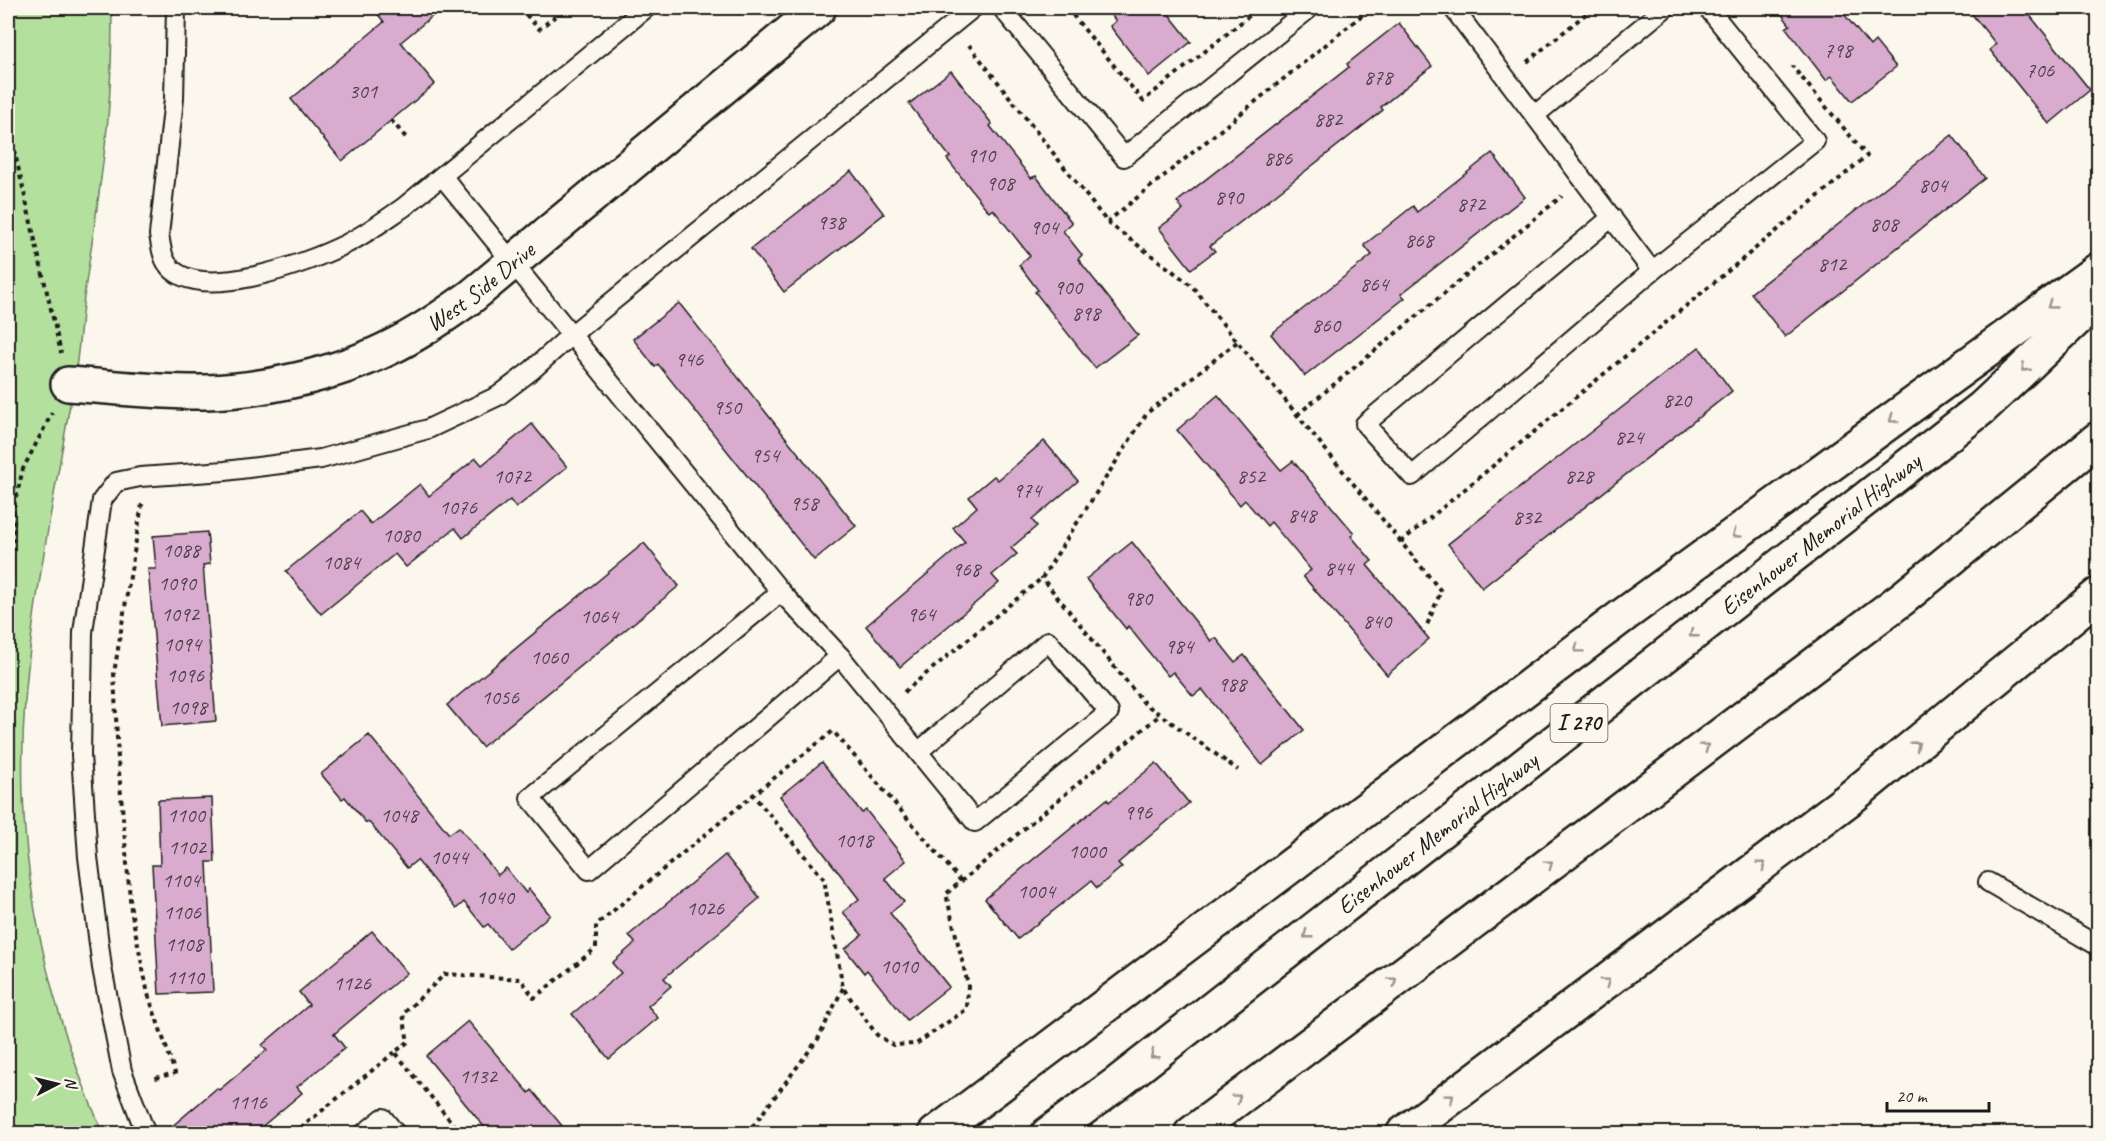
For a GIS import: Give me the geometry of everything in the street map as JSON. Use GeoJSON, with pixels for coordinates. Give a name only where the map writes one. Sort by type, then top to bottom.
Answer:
{"type":"FeatureCollection","features":[{"type":"Feature","properties":{"kind":"main road","name":"West Side Drive"},"geometry":{"type":"LineString","coordinates":[[68,384],[205,392],[287,382],[340,367],[386,350],[440,319],[513,263],[819,8]]}},
{"type":"Feature","properties":{"kind":"main road"},"geometry":{"type":"LineString","coordinates":[[935,1134],[1625,614],[2098,270]]}},
{"type":"Feature","properties":{"kind":"main road","name":"Eisenhower Memorial Highway"},"geometry":{"type":"LineString","coordinates":[[1048,1134],[1119,1083],[1982,408],[2098,299]]}},
{"type":"Feature","properties":{"kind":"main road"},"geometry":{"type":"LineString","coordinates":[[1191,1134],[1903,598],[2098,439]]}},
{"type":"Feature","properties":{"kind":"main road"},"geometry":{"type":"LineString","coordinates":[[1403,1134],[1849,799],[2098,595]]}},
{"type":"Feature","properties":{"kind":"lane"},"geometry":{"type":"LineString","coordinates":[[176,8],[174,99],[159,235],[161,250],[167,263],[178,273],[192,280],[208,283],[261,274],[315,257],[374,228],[404,207],[646,8]]}},
{"type":"Feature","properties":{"kind":"lane"},"geometry":{"type":"LineString","coordinates":[[146,1134],[122,1071],[102,968],[88,857],[81,755],[82,632],[102,500],[116,482],[140,477],[225,471],[321,459],[428,429],[498,396],[973,8]]}},
{"type":"Feature","properties":{"kind":"lane"},"geometry":{"type":"LineString","coordinates":[[1002,8],[1124,157],[1310,8]]}},
{"type":"Feature","properties":{"kind":"lane"},"geometry":{"type":"LineString","coordinates":[[1453,8],[1652,271]]}},
{"type":"Feature","properties":{"kind":"lane"},"geometry":{"type":"LineString","coordinates":[[1535,115],[1665,8]]}},
{"type":"Feature","properties":{"kind":"lane"},"geometry":{"type":"LineString","coordinates":[[1612,217],[1365,424],[1412,476],[1652,271],[1815,141],[1708,8]]}},
{"type":"Feature","properties":{"kind":"lane"},"geometry":{"type":"LineString","coordinates":[[442,176],[782,592],[840,657],[975,822],[1109,712],[1048,641],[918,752]]}},
{"type":"Feature","properties":{"kind":"lane"},"geometry":{"type":"LineString","coordinates":[[782,592],[530,798],[589,870],[840,657]]}},
{"type":"Feature","properties":{"kind":"lane"},"geometry":{"type":"LineString","coordinates":[[1989,882],[2098,946]]}},
{"type":"Feature","properties":{"kind":"lane"},"geometry":{"type":"LineString","coordinates":[[363,1134],[383,1118],[396,1134]]}},
{"type":"Feature","properties":{"kind":"path"},"geometry":{"type":"LineString","coordinates":[[520,8],[538,30],[566,8]]}},
{"type":"Feature","properties":{"kind":"path"},"geometry":{"type":"LineString","coordinates":[[1067,8],[1143,101],[1258,8]]}},
{"type":"Feature","properties":{"kind":"path"},"geometry":{"type":"LineString","coordinates":[[1107,222],[1371,8]]}},
{"type":"Feature","properties":{"kind":"path"},"geometry":{"type":"LineString","coordinates":[[1523,66],[1593,8]]}},
{"type":"Feature","properties":{"kind":"path"},"geometry":{"type":"LineString","coordinates":[[962,37],[1107,222],[1191,285],[1441,591],[1427,625]]}},
{"type":"Feature","properties":{"kind":"path"},"geometry":{"type":"LineString","coordinates":[[391,120],[408,140]]}},
{"type":"Feature","properties":{"kind":"path"},"geometry":{"type":"LineString","coordinates":[[8,123],[68,384],[23,470],[14,506],[8,695]]}},
{"type":"Feature","properties":{"kind":"path"},"geometry":{"type":"LineString","coordinates":[[1297,414],[1565,193]]}},
{"type":"Feature","properties":{"kind":"path"},"geometry":{"type":"LineString","coordinates":[[898,697],[1042,578],[1147,413],[1237,342]]}},
{"type":"Feature","properties":{"kind":"path"},"geometry":{"type":"LineString","coordinates":[[143,501],[114,673],[118,760],[131,910],[148,994],[175,1073],[145,1082]]}},
{"type":"Feature","properties":{"kind":"path"},"geometry":{"type":"LineString","coordinates":[[1042,578],[1144,703],[1238,770]]}},
{"type":"Feature","properties":{"kind":"path"},"geometry":{"type":"LineString","coordinates":[[753,795],[824,879],[843,988],[877,1035],[893,1046],[916,1044],[968,1009],[968,985],[946,894],[1161,714]]}},
{"type":"Feature","properties":{"kind":"path"},"geometry":{"type":"LineString","coordinates":[[293,1134],[408,1042],[403,1014],[445,974],[521,978],[534,998],[596,948],[596,925],[833,731],[961,881]]}},
{"type":"Feature","properties":{"kind":"path"},"geometry":{"type":"LineString","coordinates":[[747,1134],[818,1039],[843,988]]}},
{"type":"Feature","properties":{"kind":"path"},"geometry":{"type":"LineString","coordinates":[[395,1052],[461,1134]]}},
{"type":"Feature","properties":{"kind":"green space"},"geometry":{"type":"Polygon","coordinates":[[[8,8],[116,8],[112,9],[110,90],[104,159],[75,374],[31,637],[23,742],[26,839],[38,925],[47,968],[71,1052],[103,1133],[8,1133],[8,8]]]}},
{"type":"Feature","properties":{"kind":"building"},"geometry":{"type":"Polygon","coordinates":[[[373,8],[442,8],[401,42],[435,84],[342,161],[291,99],[384,22],[373,8]]]}},
{"type":"Feature","properties":{"kind":"building"},"geometry":{"type":"Polygon","coordinates":[[[1105,8],[1164,8],[1191,42],[1149,76],[1110,26],[1116,21],[1105,8]]]}},
{"type":"Feature","properties":{"kind":"building"},"geometry":{"type":"Polygon","coordinates":[[[1777,8],[1839,8],[1870,46],[1875,41],[1896,67],[1852,101],[1832,76],[1826,80],[1786,28],[1790,25],[1777,8]]]}},
{"type":"Feature","properties":{"kind":"building"},"geometry":{"type":"Polygon","coordinates":[[[1967,8],[2024,8],[2090,90],[2049,124],[1990,50],[1996,44],[1967,8]]]}},
{"type":"Feature","properties":{"kind":"building"},"geometry":{"type":"Polygon","coordinates":[[[1399,23],[1432,66],[1381,107],[1383,110],[1210,246],[1215,251],[1191,269],[1159,228],[1183,210],[1177,202],[1349,67],[1347,64],[1399,23]]]}},
{"type":"Feature","properties":{"kind":"building"},"geometry":{"type":"Polygon","coordinates":[[[951,71],[1031,178],[1036,176],[1072,223],[1063,231],[1082,255],[1078,259],[1138,335],[1095,368],[1035,292],[1038,290],[1019,265],[1030,256],[993,209],[989,212],[947,159],[950,157],[909,104],[951,71]]]}},
{"type":"Feature","properties":{"kind":"building"},"geometry":{"type":"Polygon","coordinates":[[[1952,135],[1985,178],[1785,337],[1751,293],[1952,135]]]}},
{"type":"Feature","properties":{"kind":"building"},"geometry":{"type":"Polygon","coordinates":[[[1492,153],[1525,197],[1401,294],[1405,298],[1305,376],[1271,334],[1372,255],[1364,245],[1413,206],[1417,212],[1492,153]]]}},
{"type":"Feature","properties":{"kind":"building"},"geometry":{"type":"Polygon","coordinates":[[[851,171],[884,214],[784,292],[751,249],[851,171]]]}},
{"type":"Feature","properties":{"kind":"building"},"geometry":{"type":"Polygon","coordinates":[[[679,303],[856,526],[814,560],[658,364],[655,367],[633,339],[679,303]]]}},
{"type":"Feature","properties":{"kind":"building"},"geometry":{"type":"Polygon","coordinates":[[[1699,347],[1732,391],[1482,588],[1448,544],[1699,347]]]}},
{"type":"Feature","properties":{"kind":"building"},"geometry":{"type":"Polygon","coordinates":[[[1218,395],[1281,470],[1293,461],[1354,533],[1351,536],[1372,561],[1367,565],[1429,639],[1387,675],[1303,576],[1311,570],[1271,522],[1267,526],[1245,500],[1240,505],[1177,430],[1218,395]]]}},
{"type":"Feature","properties":{"kind":"building"},"geometry":{"type":"Polygon","coordinates":[[[532,424],[567,467],[516,508],[510,500],[463,538],[455,528],[406,567],[395,554],[321,614],[286,571],[360,511],[371,524],[420,484],[429,496],[476,458],[482,465],[532,424]]]}},
{"type":"Feature","properties":{"kind":"building"},"geometry":{"type":"Polygon","coordinates":[[[1044,441],[1078,481],[1032,520],[1037,526],[1011,548],[1017,554],[992,575],[999,583],[900,667],[866,626],[965,542],[953,528],[977,507],[969,497],[994,476],[998,480],[1044,441]]]}},
{"type":"Feature","properties":{"kind":"building"},"geometry":{"type":"Polygon","coordinates":[[[207,532],[210,564],[203,565],[216,721],[162,726],[148,569],[156,569],[153,536],[207,532]]]}},
{"type":"Feature","properties":{"kind":"building"},"geometry":{"type":"Polygon","coordinates":[[[1132,542],[1211,641],[1216,638],[1235,662],[1244,655],[1304,730],[1262,765],[1202,689],[1193,696],[1173,672],[1168,676],[1086,579],[1132,542]]]}},
{"type":"Feature","properties":{"kind":"building"},"geometry":{"type":"Polygon","coordinates":[[[644,543],[679,586],[482,747],[447,705],[644,543]]]}},
{"type":"Feature","properties":{"kind":"building"},"geometry":{"type":"Polygon","coordinates":[[[369,735],[449,834],[459,827],[498,875],[506,868],[526,893],[529,889],[550,915],[509,949],[488,924],[484,927],[464,902],[456,909],[417,860],[407,868],[368,821],[366,823],[345,797],[342,799],[321,774],[369,735]]]}},
{"type":"Feature","properties":{"kind":"building"},"geometry":{"type":"Polygon","coordinates":[[[822,762],[862,813],[866,810],[906,861],[885,878],[904,902],[890,913],[949,987],[907,1020],[867,970],[864,973],[845,949],[862,935],[843,912],[859,899],[780,796],[822,762]]]}},
{"type":"Feature","properties":{"kind":"building"},"geometry":{"type":"Polygon","coordinates":[[[1156,763],[1189,803],[1118,863],[1122,867],[1097,888],[1091,881],[1018,939],[985,899],[1107,799],[1109,802],[1156,763]]]}},
{"type":"Feature","properties":{"kind":"building"},"geometry":{"type":"Polygon","coordinates":[[[212,798],[215,862],[207,862],[213,992],[159,994],[152,865],[160,865],[158,800],[212,798]]]}},
{"type":"Feature","properties":{"kind":"building"},"geometry":{"type":"Polygon","coordinates":[[[725,855],[760,898],[664,978],[671,986],[648,1006],[658,1018],[609,1059],[572,1014],[621,973],[612,963],[635,943],[629,935],[725,855]]]}},
{"type":"Feature","properties":{"kind":"building"},"geometry":{"type":"Polygon","coordinates":[[[372,931],[407,973],[334,1034],[345,1048],[297,1087],[302,1093],[253,1134],[163,1134],[217,1088],[219,1090],[267,1050],[262,1045],[309,1005],[299,992],[372,931]]]}},
{"type":"Feature","properties":{"kind":"building"},"geometry":{"type":"Polygon","coordinates":[[[468,1021],[529,1093],[532,1090],[569,1134],[490,1134],[426,1056],[468,1021]]]}}]}
